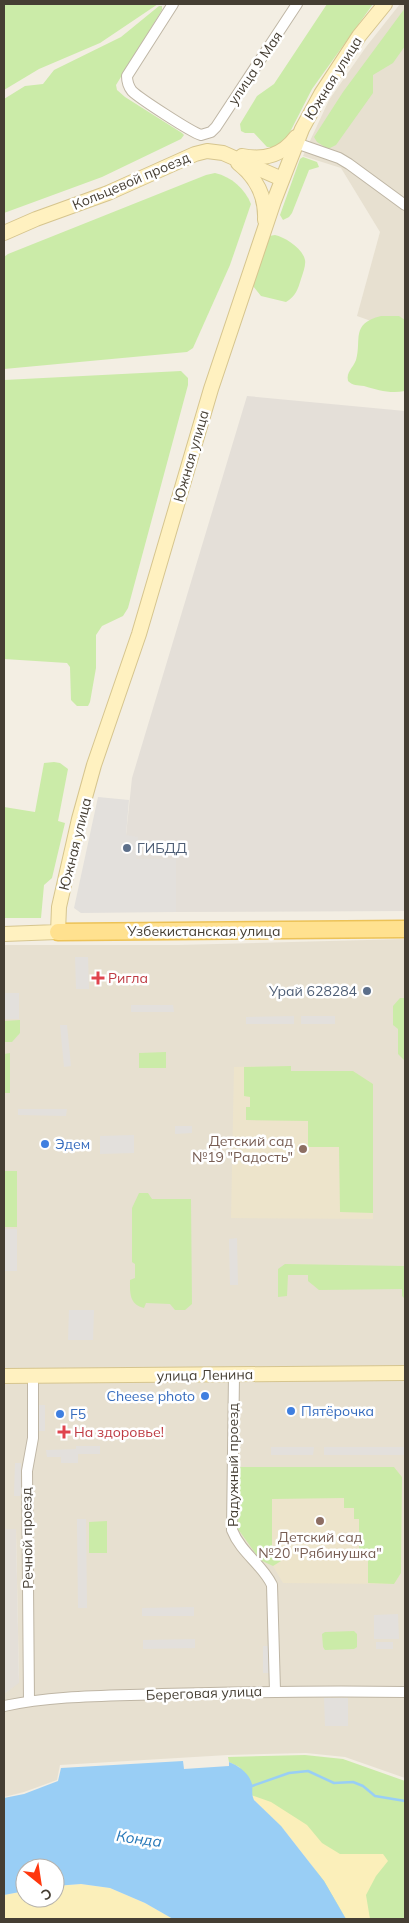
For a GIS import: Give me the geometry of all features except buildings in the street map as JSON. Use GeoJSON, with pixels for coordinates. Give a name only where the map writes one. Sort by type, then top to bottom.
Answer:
{"type":"FeatureCollection","features":[{"type":"Feature","properties":{"kind":"main road","name":"Южная улица"},"geometry":{"type":"LineString","coordinates":[[58,932],[60,906],[79,819],[94,765],[139,634],[210,389],[265,226],[302,129],[338,66],[384,4]]}},
{"type":"Feature","properties":{"kind":"main road"},"geometry":{"type":"LineString","coordinates":[[223,152],[254,158],[276,154],[293,141],[302,129]]}},
{"type":"Feature","properties":{"kind":"main road","name":"Кольцевой проезд"},"geometry":{"type":"LineString","coordinates":[[4,233],[36,219],[108,193],[195,154],[206,151],[223,152],[282,179]]}},
{"type":"Feature","properties":{"kind":"main road"},"geometry":{"type":"LineString","coordinates":[[223,152],[244,168],[256,182],[264,205],[265,226]]}},
{"type":"Feature","properties":{"kind":"main road","name":"Кольцевой проезд"},"geometry":{"type":"LineString","coordinates":[[4,227],[36,219]]}},
{"type":"Feature","properties":{"kind":"main road","name":"Узбекистанская улица"},"geometry":{"type":"LineString","coordinates":[[4,934],[405,929]]}},
{"type":"Feature","properties":{"kind":"main road","name":"улица Ленина"},"geometry":{"type":"LineString","coordinates":[[4,1376],[405,1373]]}},
{"type":"Feature","properties":{"kind":"street","name":"улица 9 Мая"},"geometry":{"type":"LineString","coordinates":[[173,4],[127,76],[128,86],[137,95],[201,135],[211,132],[216,127],[297,4]]}},
{"type":"Feature","properties":{"kind":"street"},"geometry":{"type":"LineString","coordinates":[[296,143],[338,158],[349,164],[405,205]]}},
{"type":"Feature","properties":{"kind":"street","name":"Радужный проезд"},"geometry":{"type":"LineString","coordinates":[[234,1375],[232,1530],[239,1546],[272,1585],[275,1691]]}},
{"type":"Feature","properties":{"kind":"street","name":"Речной проезд"},"geometry":{"type":"LineString","coordinates":[[29,1701],[27,1471],[34,1432],[33,1376]]}},
{"type":"Feature","properties":{"kind":"street","name":"Береговая улица"},"geometry":{"type":"LineString","coordinates":[[4,1706],[29,1701],[125,1695],[275,1691],[405,1692]]}},
{"type":"Feature","properties":{"kind":"shaded area"},"geometry":{"type":"Polygon","coordinates":[[[400,4],[405,4],[405,333],[357,316],[380,232],[341,168],[303,156],[329,100],[366,47],[400,4]]]}},
{"type":"Feature","properties":{"kind":"shaded area"},"geometry":{"type":"Polygon","coordinates":[[[247,396],[405,411],[405,911],[176,912],[176,860],[136,859],[126,835],[132,778],[247,396]]]}},
{"type":"Feature","properties":{"kind":"shaded area"},"geometry":{"type":"Polygon","coordinates":[[[98,797],[129,800],[126,835],[138,837],[136,859],[176,859],[176,912],[81,913],[74,908],[98,797]]]}},
{"type":"Feature","properties":{"kind":"shaded area"},"geometry":{"type":"Polygon","coordinates":[[[405,939],[405,1778],[345,1757],[306,1753],[228,1755],[60,1765],[57,1780],[4,1797],[4,1694],[19,1682],[16,1529],[4,1529],[4,945],[178,945],[405,939]]]}},
{"type":"Feature","properties":{"kind":"shaded area"},"geometry":{"type":"Polygon","coordinates":[[[75,957],[88,957],[89,989],[76,989],[75,957]]]}},
{"type":"Feature","properties":{"kind":"shaded area"},"geometry":{"type":"Polygon","coordinates":[[[4,993],[19,993],[19,1019],[4,1019],[4,993]]]}},
{"type":"Feature","properties":{"kind":"shaded area"},"geometry":{"type":"Polygon","coordinates":[[[131,1005],[173,1005],[174,1012],[131,1012],[131,1005]]]}},
{"type":"Feature","properties":{"kind":"shaded area"},"geometry":{"type":"Polygon","coordinates":[[[294,1016],[294,1024],[246,1024],[246,1017],[294,1016]]]}},
{"type":"Feature","properties":{"kind":"shaded area"},"geometry":{"type":"Polygon","coordinates":[[[301,1016],[335,1016],[335,1024],[301,1024],[301,1016]]]}},
{"type":"Feature","properties":{"kind":"shaded area"},"geometry":{"type":"Polygon","coordinates":[[[60,1025],[67,1025],[71,1066],[64,1067],[60,1025]]]}},
{"type":"Feature","properties":{"kind":"shaded area","name":"Детский сад №19 \"Радость\""},"geometry":{"type":"Polygon","coordinates":[[[291,1066],[291,1071],[353,1071],[373,1084],[373,1219],[231,1218],[234,1067],[291,1066]]]}},
{"type":"Feature","properties":{"kind":"shaded area"},"geometry":{"type":"Polygon","coordinates":[[[18,1109],[67,1109],[66,1116],[18,1115],[18,1109]]]}},
{"type":"Feature","properties":{"kind":"shaded area"},"geometry":{"type":"Polygon","coordinates":[[[175,1126],[192,1126],[192,1133],[175,1134],[175,1126]]]}},
{"type":"Feature","properties":{"kind":"shaded area"},"geometry":{"type":"Polygon","coordinates":[[[134,1135],[134,1153],[100,1154],[100,1136],[134,1135]]]}},
{"type":"Feature","properties":{"kind":"shaded area"},"geometry":{"type":"Polygon","coordinates":[[[4,1229],[17,1229],[17,1271],[4,1271],[4,1229]]]}},
{"type":"Feature","properties":{"kind":"shaded area"},"geometry":{"type":"Polygon","coordinates":[[[237,1238],[238,1285],[230,1285],[229,1239],[237,1238]]]}},
{"type":"Feature","properties":{"kind":"shaded area"},"geometry":{"type":"Polygon","coordinates":[[[69,1310],[94,1310],[93,1340],[68,1340],[69,1310]]]}},
{"type":"Feature","properties":{"kind":"shaded area"},"geometry":{"type":"Polygon","coordinates":[[[38,1405],[45,1405],[45,1431],[38,1431],[38,1405]]]}},
{"type":"Feature","properties":{"kind":"shaded area"},"geometry":{"type":"Polygon","coordinates":[[[76,1446],[100,1446],[100,1454],[78,1454],[78,1463],[61,1463],[61,1457],[47,1457],[46,1450],[76,1449],[76,1446]]]}},
{"type":"Feature","properties":{"kind":"shaded area"},"geometry":{"type":"Polygon","coordinates":[[[271,1447],[314,1447],[313,1455],[271,1455],[271,1447]]]}},
{"type":"Feature","properties":{"kind":"shaded area"},"geometry":{"type":"Polygon","coordinates":[[[324,1447],[404,1447],[404,1455],[324,1455],[324,1447]]]}},
{"type":"Feature","properties":{"kind":"shaded area"},"geometry":{"type":"Polygon","coordinates":[[[15,1463],[21,1463],[21,1496],[14,1496],[15,1463]]]}},
{"type":"Feature","properties":{"kind":"shaded area","name":"Детский сад №20 \"Рябинушка\""},"geometry":{"type":"Polygon","coordinates":[[[239,1467],[394,1467],[402,1477],[401,1573],[394,1584],[283,1583],[273,1566],[260,1560],[238,1529],[239,1467]]]}},
{"type":"Feature","properties":{"kind":"shaded area"},"geometry":{"type":"Polygon","coordinates":[[[77,1519],[86,1519],[87,1608],[78,1608],[77,1519]]]}},
{"type":"Feature","properties":{"kind":"shaded area"},"geometry":{"type":"Polygon","coordinates":[[[4,1529],[16,1529],[19,1683],[4,1694],[4,1529]]]}},
{"type":"Feature","properties":{"kind":"shaded area"},"geometry":{"type":"Polygon","coordinates":[[[194,1607],[194,1616],[142,1616],[142,1608],[194,1607]]]}},
{"type":"Feature","properties":{"kind":"shaded area"},"geometry":{"type":"Polygon","coordinates":[[[398,1614],[399,1639],[374,1639],[374,1615],[398,1614]]]}},
{"type":"Feature","properties":{"kind":"shaded area"},"geometry":{"type":"Polygon","coordinates":[[[195,1639],[195,1648],[143,1649],[143,1640],[195,1639]]]}},
{"type":"Feature","properties":{"kind":"shaded area"},"geometry":{"type":"Polygon","coordinates":[[[376,1642],[393,1642],[393,1649],[376,1649],[376,1642]]]}},
{"type":"Feature","properties":{"kind":"shaded area"},"geometry":{"type":"Polygon","coordinates":[[[263,1646],[270,1646],[271,1673],[263,1673],[263,1646]]]}},
{"type":"Feature","properties":{"kind":"shaded area"},"geometry":{"type":"Polygon","coordinates":[[[324,1698],[348,1698],[348,1726],[325,1726],[324,1698]]]}},
{"type":"Feature","properties":{"kind":"green space"},"geometry":{"type":"Polygon","coordinates":[[[4,4],[158,4],[100,43],[39,69],[4,90],[4,4]]]}},
{"type":"Feature","properties":{"kind":"green space"},"geometry":{"type":"Polygon","coordinates":[[[327,4],[373,4],[312,89],[289,134],[278,147],[267,147],[254,133],[241,131],[240,124],[257,96],[274,84],[327,4]]]}},
{"type":"Feature","properties":{"kind":"green space"},"geometry":{"type":"Polygon","coordinates":[[[159,6],[162,6],[162,10],[116,85],[117,90],[125,97],[184,135],[181,139],[102,177],[4,213],[4,99],[25,86],[43,84],[54,70],[121,37],[159,6]]]}},
{"type":"Feature","properties":{"kind":"green space"},"geometry":{"type":"Polygon","coordinates":[[[405,8],[405,46],[393,63],[373,75],[373,93],[336,145],[328,149],[317,142],[314,137],[343,92],[405,8]]]}},
{"type":"Feature","properties":{"kind":"green space"},"geometry":{"type":"Polygon","coordinates":[[[303,157],[317,162],[319,167],[309,170],[292,213],[283,220],[280,215],[300,159],[303,157]]]}},
{"type":"Feature","properties":{"kind":"green space"},"geometry":{"type":"Polygon","coordinates":[[[215,173],[227,177],[237,184],[251,204],[230,265],[193,348],[187,352],[4,369],[4,257],[215,173]]]}},
{"type":"Feature","properties":{"kind":"green space"},"geometry":{"type":"Polygon","coordinates":[[[275,235],[293,244],[304,256],[305,260],[298,289],[286,302],[261,296],[253,286],[269,236],[275,235]]]}},
{"type":"Feature","properties":{"kind":"green space"},"geometry":{"type":"Polygon","coordinates":[[[381,316],[399,316],[405,320],[405,391],[384,391],[353,385],[348,381],[349,373],[358,352],[361,328],[371,319],[381,316]]]}},
{"type":"Feature","properties":{"kind":"green space"},"geometry":{"type":"Polygon","coordinates":[[[181,371],[188,378],[188,385],[128,608],[123,616],[102,626],[96,635],[96,668],[90,702],[88,706],[77,706],[71,700],[70,667],[67,663],[4,659],[4,380],[181,371]]]}},
{"type":"Feature","properties":{"kind":"green space"},"geometry":{"type":"Polygon","coordinates":[[[44,763],[60,763],[68,769],[58,821],[65,823],[52,878],[44,885],[41,918],[4,918],[4,807],[35,812],[44,763]]]}},
{"type":"Feature","properties":{"kind":"green space"},"geometry":{"type":"Polygon","coordinates":[[[400,998],[405,998],[405,1061],[398,1054],[398,1029],[393,1025],[393,1006],[400,998]]]}},
{"type":"Feature","properties":{"kind":"green space"},"geometry":{"type":"Polygon","coordinates":[[[20,1020],[20,1033],[12,1042],[4,1042],[4,1021],[20,1020]]]}},
{"type":"Feature","properties":{"kind":"green space"},"geometry":{"type":"Polygon","coordinates":[[[166,1052],[166,1068],[139,1068],[139,1053],[166,1052]]]}},
{"type":"Feature","properties":{"kind":"green space"},"geometry":{"type":"Polygon","coordinates":[[[10,1053],[10,1093],[4,1093],[4,1054],[10,1053]]]}},
{"type":"Feature","properties":{"kind":"green space"},"geometry":{"type":"Polygon","coordinates":[[[291,1066],[291,1071],[353,1071],[373,1084],[373,1213],[340,1212],[339,1147],[308,1147],[308,1121],[246,1120],[246,1107],[250,1107],[250,1097],[244,1096],[244,1067],[291,1066]]]}},
{"type":"Feature","properties":{"kind":"green space"},"geometry":{"type":"Polygon","coordinates":[[[4,1171],[17,1171],[17,1227],[4,1227],[4,1171]]]}},
{"type":"Feature","properties":{"kind":"green space"},"geometry":{"type":"Polygon","coordinates":[[[139,1193],[148,1193],[152,1199],[191,1199],[192,1304],[185,1310],[175,1310],[170,1304],[146,1303],[144,1308],[135,1304],[131,1297],[130,1280],[135,1278],[135,1264],[132,1262],[132,1208],[139,1193]]]}},
{"type":"Feature","properties":{"kind":"green space"},"geometry":{"type":"Polygon","coordinates":[[[285,1264],[405,1266],[405,1299],[402,1296],[402,1289],[319,1290],[308,1281],[308,1275],[288,1275],[287,1296],[278,1297],[278,1269],[285,1264]]]}},
{"type":"Feature","properties":{"kind":"green space"},"geometry":{"type":"Polygon","coordinates":[[[239,1467],[394,1467],[402,1477],[401,1573],[394,1584],[368,1583],[368,1554],[359,1553],[359,1519],[354,1519],[354,1508],[344,1508],[344,1498],[272,1499],[272,1548],[281,1561],[273,1566],[260,1560],[238,1529],[239,1467]]]}},
{"type":"Feature","properties":{"kind":"green space"},"geometry":{"type":"Polygon","coordinates":[[[107,1521],[107,1553],[89,1553],[89,1522],[107,1521]]]}},
{"type":"Feature","properties":{"kind":"green space"},"geometry":{"type":"Polygon","coordinates":[[[354,1631],[357,1634],[357,1647],[354,1649],[325,1650],[323,1647],[322,1634],[325,1632],[354,1631]]]}},
{"type":"Feature","properties":{"kind":"green space"},"geometry":{"type":"Polygon","coordinates":[[[305,1755],[343,1759],[405,1781],[405,1919],[346,1919],[308,1859],[281,1826],[251,1795],[252,1785],[239,1767],[229,1762],[228,1757],[305,1755]]]}},
{"type":"Feature","properties":{"kind":"sand"},"geometry":{"type":"Polygon","coordinates":[[[251,1795],[271,1802],[307,1825],[322,1843],[340,1854],[383,1854],[388,1861],[376,1876],[366,1895],[370,1919],[346,1919],[324,1881],[281,1826],[251,1795]]]}},
{"type":"Feature","properties":{"kind":"sand"},"geometry":{"type":"Polygon","coordinates":[[[81,1884],[110,1888],[145,1903],[173,1919],[4,1919],[4,1895],[15,1893],[15,1908],[65,1908],[65,1885],[81,1884]]]}},
{"type":"Feature","properties":{"kind":"water","name":"Конда"},"geometry":{"type":"Polygon","coordinates":[[[183,1761],[184,1769],[229,1766],[229,1762],[249,1776],[254,1800],[281,1826],[324,1881],[346,1919],[173,1919],[145,1903],[110,1888],[81,1884],[65,1885],[65,1858],[15,1858],[15,1893],[4,1895],[4,1798],[24,1794],[58,1781],[61,1768],[183,1761]]]}},
{"type":"Feature","properties":{"kind":"waterway"},"geometry":{"type":"LineString","coordinates":[[252,1786],[289,1773],[308,1771],[334,1783],[353,1782],[363,1786],[375,1796],[405,1801]]}},
{"type":"Feature","properties":{"kind":"place","name":"ГИБДД"},"geometry":{"type":"Point","coordinates":[127,848]}},
{"type":"Feature","properties":{"kind":"place","name":"Ригла"},"geometry":{"type":"Point","coordinates":[98,978]}},
{"type":"Feature","properties":{"kind":"place","name":"Урай 628284"},"geometry":{"type":"Point","coordinates":[367,991]}},
{"type":"Feature","properties":{"kind":"place","name":"Эдем"},"geometry":{"type":"Point","coordinates":[45,1144]}},
{"type":"Feature","properties":{"kind":"place","name":"Детский сад №19 \"Радость\""},"geometry":{"type":"Point","coordinates":[303,1149]}},
{"type":"Feature","properties":{"kind":"place","name":"Cheese photo"},"geometry":{"type":"Point","coordinates":[205,1396]}},
{"type":"Feature","properties":{"kind":"place","name":"Пятёрочка"},"geometry":{"type":"Point","coordinates":[291,1411]}},
{"type":"Feature","properties":{"kind":"place","name":"F5"},"geometry":{"type":"Point","coordinates":[60,1414]}},
{"type":"Feature","properties":{"kind":"place","name":"На здоровье!"},"geometry":{"type":"Point","coordinates":[64,1432]}},
{"type":"Feature","properties":{"kind":"place","name":"Детский сад №20 \"Рябинушка\""},"geometry":{"type":"Point","coordinates":[320,1521]}}]}
